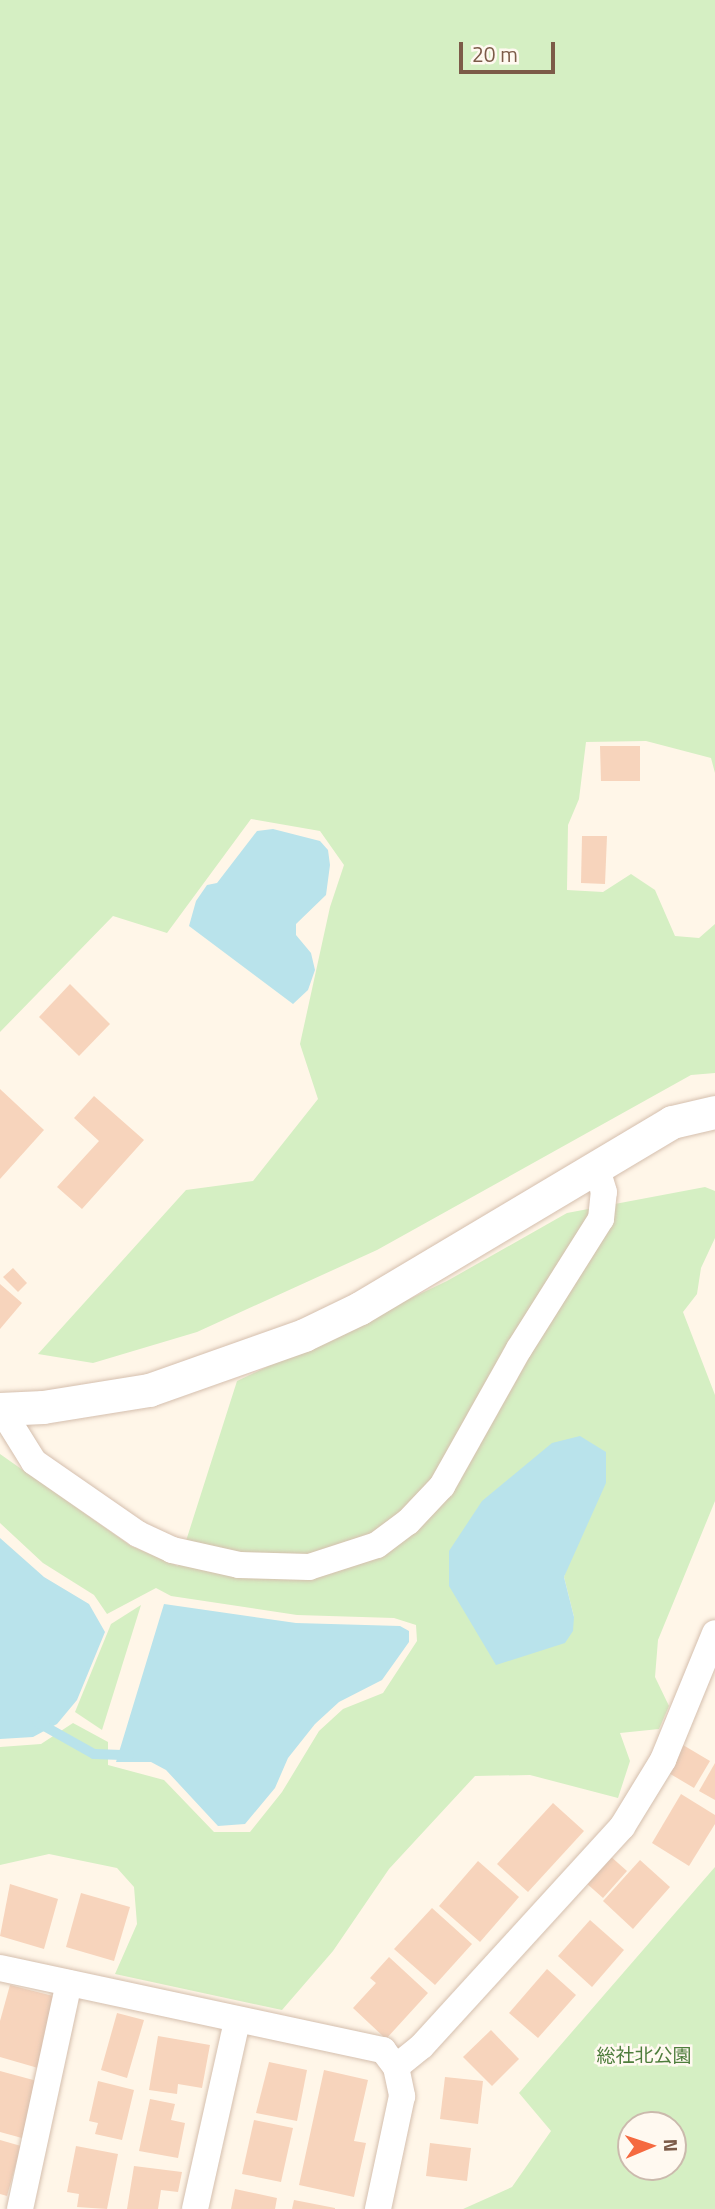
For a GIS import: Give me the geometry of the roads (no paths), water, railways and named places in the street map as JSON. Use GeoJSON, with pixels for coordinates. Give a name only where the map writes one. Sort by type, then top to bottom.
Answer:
{"type":"FeatureCollection","features":[{"type":"Feature","properties":{"kind":"street"},"geometry":{"type":"LineString","coordinates":[[0,1409],[43,1407],[149,1390],[293,1340],[360,1308],[672,1122],[715,1112]]}},
{"type":"Feature","properties":{"kind":"street"},"geometry":{"type":"LineString","coordinates":[[0,1409],[34,1462],[138,1534],[172,1550],[239,1565],[309,1567],[376,1545],[408,1522],[442,1486],[519,1349],[601,1219],[604,1192],[596,1165]]}},
{"type":"Feature","properties":{"kind":"street"},"geometry":{"type":"LineString","coordinates":[[396,2067],[422,2046],[622,1826],[663,1760],[715,1633]]}},
{"type":"Feature","properties":{"kind":"street"},"geometry":{"type":"LineString","coordinates":[[0,1968],[237,2021],[383,2050],[396,2067],[402,2096],[378,2209]]}},
{"type":"Feature","properties":{"kind":"street"},"geometry":{"type":"LineString","coordinates":[[20,2209],[69,1983]]}},
{"type":"Feature","properties":{"kind":"street"},"geometry":{"type":"LineString","coordinates":[[195,2209],[237,2021]]}},
{"type":"Feature","properties":{"kind":"water"},"geometry":{"type":"Polygon","coordinates":[[[273,829],[320,841],[328,850],[330,865],[326,895],[296,924],[296,935],[311,953],[315,970],[308,990],[293,1004],[189,926],[196,901],[207,885],[217,883],[257,831],[273,829]]]}},
{"type":"Feature","properties":{"kind":"water"},"geometry":{"type":"Polygon","coordinates":[[[580,1436],[606,1452],[606,1483],[564,1577],[574,1617],[573,1631],[565,1643],[496,1665],[449,1586],[449,1551],[482,1501],[552,1443],[580,1436]]]}},
{"type":"Feature","properties":{"kind":"water"},"geometry":{"type":"Polygon","coordinates":[[[0,1538],[44,1577],[89,1604],[105,1632],[77,1700],[57,1724],[33,1737],[0,1739],[0,1538]]]}},
{"type":"Feature","properties":{"kind":"water"},"geometry":{"type":"Polygon","coordinates":[[[164,1604],[296,1623],[400,1626],[409,1631],[409,1642],[382,1680],[339,1702],[315,1724],[288,1758],[275,1788],[245,1824],[218,1826],[166,1770],[151,1762],[116,1762],[164,1604]]]}},
{"type":"Feature","properties":{"kind":"waterway"},"geometry":{"type":"LineString","coordinates":[[37,1722],[94,1754],[129,1755]]}},
{"type":"Feature","properties":{"kind":"park label","name":"総社北公園"},"geometry":{"type":"Point","coordinates":[644,2055]}}]}
